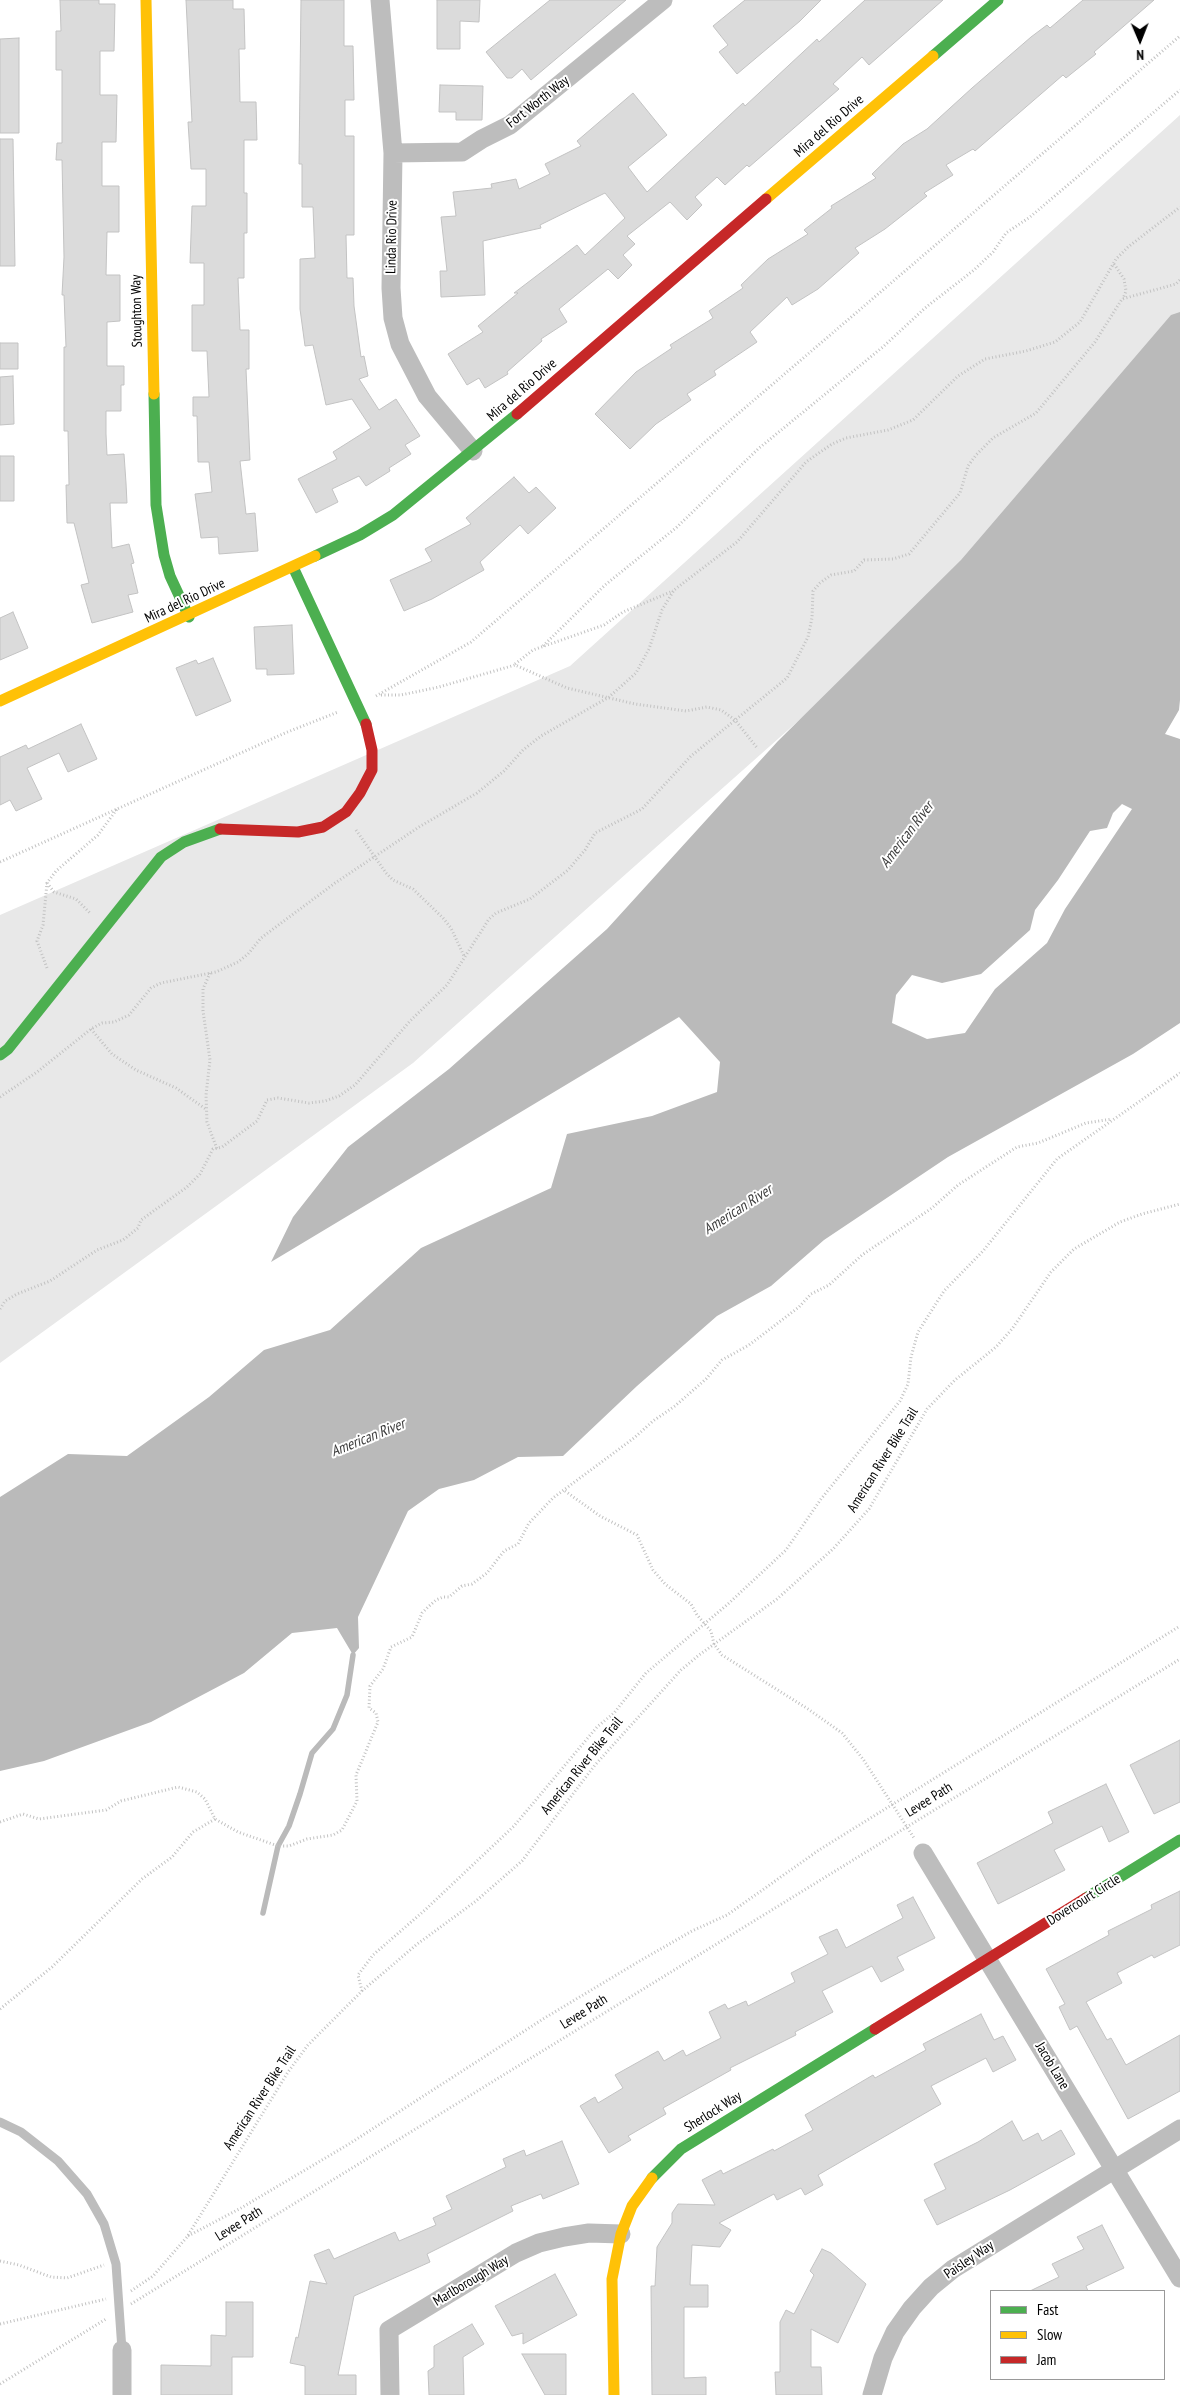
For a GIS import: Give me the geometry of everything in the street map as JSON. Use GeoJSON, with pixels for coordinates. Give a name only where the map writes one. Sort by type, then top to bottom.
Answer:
{"type":"FeatureCollection","features":[{"type":"Feature","properties":{"kind":"street","name":"Stoughton Way"},"geometry":{"type":"LineString","coordinates":[[146,0],[156,505],[164,555],[170,576],[189,616]]}},
{"type":"Feature","properties":{"kind":"street","name":"Linda Rio Drive"},"geometry":{"type":"LineString","coordinates":[[380,0],[393,153],[391,288],[393,318],[413,372],[427,396],[473,451]]}},
{"type":"Feature","properties":{"kind":"street","name":"Fort Worth Way"},"geometry":{"type":"LineString","coordinates":[[393,153],[440,154],[462,152],[482,139],[510,125],[663,0]]}},
{"type":"Feature","properties":{"kind":"street","name":"Mira del Rio Drive"},"geometry":{"type":"LineString","coordinates":[[0,701],[293,567],[360,535],[393,515],[473,451],[998,0]]}},
{"type":"Feature","properties":{"kind":"street"},"geometry":{"type":"LineString","coordinates":[[0,1055],[8,1048],[61,983],[161,857],[184,842],[219,829],[298,832],[323,827],[346,812],[360,794],[372,770],[372,750],[365,719],[293,567]]}},
{"type":"Feature","properties":{"kind":"street","name":"Dovercourt Circle"},"geometry":{"type":"LineString","coordinates":[[987,1959],[1180,1840]]}},
{"type":"Feature","properties":{"kind":"street","name":"Jacob Lane"},"geometry":{"type":"LineString","coordinates":[[923,1853],[1180,2278]]}},
{"type":"Feature","properties":{"kind":"street","name":"Sherlock Way"},"geometry":{"type":"LineString","coordinates":[[614,2395],[612,2279],[621,2234],[632,2206],[649,2181],[681,2150],[987,1959]]}},
{"type":"Feature","properties":{"kind":"street"},"geometry":{"type":"LineString","coordinates":[[1115,2169],[1180,2129]]}},
{"type":"Feature","properties":{"kind":"street","name":"Paisley Way"},"geometry":{"type":"LineString","coordinates":[[872,2395],[882,2358],[895,2332],[912,2308],[931,2287],[953,2269],[1115,2169]]}},
{"type":"Feature","properties":{"kind":"street","name":"Marlborough Way"},"geometry":{"type":"LineString","coordinates":[[390,2395],[389,2330],[516,2254],[539,2244],[581,2234],[621,2234]]}},
{"type":"Feature","properties":{"kind":"street"},"geometry":{"type":"LineString","coordinates":[[122,2350],[122,2395]]}},
{"type":"Feature","properties":{"kind":"lane"},"geometry":{"type":"LineString","coordinates":[[0,2122],[21,2132],[58,2161],[87,2194],[104,2224],[116,2264],[122,2350]]}},
{"type":"Feature","properties":{"kind":"path"},"geometry":{"type":"LineString","coordinates":[[0,862],[285,733],[380,694],[471,642],[1180,36]]}},
{"type":"Feature","properties":{"kind":"path"},"geometry":{"type":"LineString","coordinates":[[543,646],[606,586],[677,527],[758,449],[884,346],[925,308],[974,270],[993,252],[1006,233],[1030,217],[1180,90]]}},
{"type":"Feature","properties":{"kind":"path"},"geometry":{"type":"LineString","coordinates":[[380,694],[401,695],[515,665],[526,654],[543,646],[604,625],[623,612],[674,590],[738,542],[790,478],[806,462],[832,444],[906,424],[913,420],[971,366],[984,359],[1042,347],[1064,335],[1080,322],[1114,263],[1128,247],[1180,208]]}},
{"type":"Feature","properties":{"kind":"path"},"geometry":{"type":"LineString","coordinates":[[0,1309],[5,1302],[17,1294],[50,1281],[97,1250],[124,1240],[138,1228],[141,1220],[187,1187],[200,1174],[213,1150],[222,1147],[257,1121],[267,1100],[278,1098],[309,1103],[325,1101],[339,1096],[355,1084],[410,1021],[447,985],[489,919],[496,913],[530,899],[568,870],[596,833],[642,809],[691,756],[787,678],[808,637],[812,618],[813,591],[817,587],[831,575],[854,571],[864,560],[901,557],[917,547],[960,493],[968,466],[976,455],[993,438],[1036,412],[1095,342],[1126,291],[1124,279],[1114,263]]}},
{"type":"Feature","properties":{"kind":"path"},"geometry":{"type":"LineString","coordinates":[[1122,299],[1176,284],[1180,280]]}},
{"type":"Feature","properties":{"kind":"path"},"geometry":{"type":"LineString","coordinates":[[0,1097],[37,1072],[91,1029],[102,1023],[114,1022],[129,1016],[151,988],[160,983],[210,973],[238,962],[248,954],[261,938],[328,888],[477,793],[504,770],[523,750],[541,736],[609,697],[636,673],[649,649],[662,610],[674,590]]}},
{"type":"Feature","properties":{"kind":"path"},"geometry":{"type":"LineString","coordinates":[[515,665],[567,688],[686,711],[715,708],[735,720],[758,749]]}},
{"type":"Feature","properties":{"kind":"path"},"geometry":{"type":"LineString","coordinates":[[61,983],[44,964],[37,941],[42,924],[47,883],[56,870],[98,835],[118,809]]}},
{"type":"Feature","properties":{"kind":"path"},"geometry":{"type":"LineString","coordinates":[[346,812],[374,857],[393,880],[414,889],[443,918],[464,956]]}},
{"type":"Feature","properties":{"kind":"path"},"geometry":{"type":"LineString","coordinates":[[47,883],[54,892],[76,899],[104,928]]}},
{"type":"Feature","properties":{"kind":"path"},"geometry":{"type":"LineString","coordinates":[[210,973],[203,990],[210,1060],[206,1094],[207,1122],[216,1149]]}},
{"type":"Feature","properties":{"kind":"path"},"geometry":{"type":"LineString","coordinates":[[91,1029],[112,1054],[136,1070],[176,1088],[207,1110]]}},
{"type":"Feature","properties":{"kind":"path"},"geometry":{"type":"LineString","coordinates":[[362,1991],[358,1975],[373,1955],[426,1910],[498,1842],[597,1727],[614,1713],[646,1673],[786,1550],[821,1499],[900,1401],[908,1384],[911,1357],[918,1332],[944,1291],[983,1251],[1057,1160],[1112,1119],[1180,1073]]}},
{"type":"Feature","properties":{"kind":"path"},"geometry":{"type":"LineString","coordinates":[[0,1822],[23,1814],[39,1819],[106,1810],[121,1801],[178,1787],[197,1792],[205,1799],[215,1819],[238,1832],[278,1846],[289,1846],[306,1839],[333,1835],[342,1830],[357,1801],[356,1775],[378,1722],[376,1713],[369,1708],[370,1686],[383,1669],[391,1647],[412,1637],[422,1613],[436,1600],[449,1597],[462,1586],[472,1584],[487,1574],[504,1551],[518,1544],[529,1523],[540,1511],[634,1438],[659,1416],[675,1406],[706,1379],[722,1360],[749,1345],[799,1307],[810,1294],[829,1285],[862,1255],[932,1208],[958,1185],[1017,1147],[1038,1143],[1086,1123],[1112,1119]]}},
{"type":"Feature","properties":{"kind":"path","name":"American River Bike Trail"},"geometry":{"type":"LineString","coordinates":[[0,2324],[118,2296],[136,2289],[154,2276],[188,2237],[288,2072],[326,2025],[416,1945],[476,1901],[516,1866],[595,1764],[641,1712],[682,1670],[714,1644],[777,1599],[816,1565],[851,1530],[869,1509],[927,1409],[955,1380],[1001,1341],[1051,1272],[1074,1249],[1120,1222],[1180,1204]]}},
{"type":"Feature","properties":{"kind":"path"},"geometry":{"type":"LineString","coordinates":[[565,1491],[600,1516],[637,1535],[654,1570],[665,1584],[691,1604],[697,1615],[711,1631],[714,1644],[722,1655],[808,1708],[842,1733],[863,1759],[923,1853]]}},
{"type":"Feature","properties":{"kind":"path"},"geometry":{"type":"LineString","coordinates":[[188,2237],[349,2144],[543,2019],[638,1962],[692,1931],[727,1915],[819,1850],[1180,1626]]}},
{"type":"Feature","properties":{"kind":"path","name":"Levee Path"},"geometry":{"type":"LineString","coordinates":[[0,2384],[1180,1659]]}},
{"type":"Feature","properties":{"kind":"path"},"geometry":{"type":"LineString","coordinates":[[0,2009],[52,1967],[142,1879],[172,1857],[193,1832],[215,1819]]}},
{"type":"Feature","properties":{"kind":"path"},"geometry":{"type":"LineString","coordinates":[[0,2261],[19,2265],[51,2277],[67,2278],[99,2266],[116,2264]]}},
{"type":"Feature","properties":{"kind":"shaded area"},"geometry":{"type":"Polygon","coordinates":[[[1180,115],[1180,382],[413,1063],[0,1363],[0,915],[570,666],[1180,115]]]}},
{"type":"Feature","properties":{"kind":"water","name":"American River"},"geometry":{"type":"Polygon","coordinates":[[[1180,312],[1180,700],[1179,710],[1165,734],[1180,739],[1180,1023],[1133,1054],[948,1157],[824,1240],[771,1286],[717,1316],[637,1386],[563,1456],[518,1457],[474,1480],[439,1489],[408,1511],[358,1617],[359,1648],[353,1655],[337,1628],[292,1633],[244,1673],[151,1722],[44,1761],[0,1771],[0,1497],[68,1454],[127,1456],[209,1397],[264,1350],[330,1330],[421,1248],[551,1188],[567,1134],[652,1116],[717,1092],[720,1062],[679,1017],[271,1262],[293,1217],[348,1147],[449,1069],[607,929],[778,741],[961,560],[1171,315],[1180,312]],[[1122,804],[1113,813],[1107,828],[1090,831],[1058,880],[1035,910],[1030,930],[981,974],[942,983],[912,975],[896,995],[892,1023],[927,1039],[965,1033],[995,989],[1047,943],[1065,909],[1132,809],[1122,804]]]}},
{"type":"Feature","properties":{"kind":"building"},"geometry":{"type":"Polygon","coordinates":[[[60,0],[99,0],[99,4],[115,4],[114,51],[100,51],[100,95],[117,95],[116,142],[102,142],[102,186],[119,186],[119,232],[107,232],[106,275],[120,275],[120,321],[107,322],[107,366],[124,366],[124,385],[121,385],[121,411],[106,411],[106,434],[107,455],[124,454],[126,483],[127,503],[110,503],[112,548],[129,544],[134,563],[131,564],[138,593],[128,595],[133,612],[92,623],[81,585],[89,583],[74,523],[67,523],[66,485],[69,485],[68,431],[64,431],[64,347],[66,347],[64,295],[62,295],[64,257],[62,160],[56,160],[57,143],[62,143],[62,70],[56,70],[56,31],[61,31],[60,0]]]}},
{"type":"Feature","properties":{"kind":"building"},"geometry":{"type":"Polygon","coordinates":[[[186,0],[233,0],[233,9],[244,9],[245,49],[239,49],[240,102],[256,102],[257,140],[244,140],[244,193],[247,193],[247,233],[244,233],[244,278],[238,278],[240,330],[249,330],[249,369],[246,369],[250,460],[240,461],[246,514],[255,513],[258,551],[219,554],[218,537],[201,538],[195,494],[212,492],[209,462],[198,462],[197,416],[193,416],[193,397],[209,397],[207,351],[192,351],[192,305],[204,305],[204,263],[190,263],[192,206],[206,206],[206,169],[191,169],[188,122],[192,122],[186,0]]]}},
{"type":"Feature","properties":{"kind":"building"},"geometry":{"type":"Polygon","coordinates":[[[301,0],[344,0],[344,46],[353,46],[354,100],[345,100],[345,136],[354,136],[354,235],[346,235],[347,278],[353,278],[354,306],[361,357],[364,356],[368,376],[359,379],[379,410],[396,399],[420,436],[405,445],[411,454],[389,468],[390,471],[366,486],[359,476],[332,489],[338,502],[316,513],[298,479],[337,459],[333,452],[371,428],[352,399],[326,405],[313,345],[305,346],[300,309],[300,259],[315,258],[313,207],[302,207],[302,164],[299,164],[301,0]]]}},
{"type":"Feature","properties":{"kind":"building"},"geometry":{"type":"Polygon","coordinates":[[[437,0],[480,0],[479,22],[460,21],[460,49],[437,49],[437,0]]]}},
{"type":"Feature","properties":{"kind":"building"},"geometry":{"type":"Polygon","coordinates":[[[550,0],[626,0],[531,80],[522,69],[512,78],[507,78],[486,52],[550,0]]]}},
{"type":"Feature","properties":{"kind":"building"},"geometry":{"type":"Polygon","coordinates":[[[745,0],[821,0],[800,21],[737,74],[719,52],[728,45],[713,26],[745,0]]]}},
{"type":"Feature","properties":{"kind":"building"},"geometry":{"type":"Polygon","coordinates":[[[865,0],[943,0],[869,65],[862,57],[833,84],[839,89],[749,167],[747,165],[725,185],[717,177],[695,197],[702,205],[687,220],[670,202],[627,236],[635,244],[623,255],[632,265],[618,279],[608,269],[559,309],[567,322],[541,339],[542,341],[507,372],[508,374],[485,388],[479,378],[467,385],[448,354],[483,332],[478,326],[518,293],[514,293],[577,245],[585,255],[625,218],[605,193],[540,225],[541,228],[483,241],[485,295],[441,297],[440,271],[447,271],[441,217],[456,216],[453,192],[492,188],[491,184],[516,179],[519,189],[550,174],[545,164],[581,146],[577,141],[633,93],[667,135],[628,167],[647,192],[743,103],[745,106],[817,39],[819,42],[865,0]]]}},
{"type":"Feature","properties":{"kind":"building"},"geometry":{"type":"Polygon","coordinates":[[[1083,0],[1154,0],[1094,52],[1096,54],[1066,78],[1063,75],[975,151],[973,149],[946,165],[953,175],[924,193],[927,196],[885,229],[855,248],[859,253],[818,289],[792,305],[787,297],[750,332],[757,342],[714,371],[716,375],[687,394],[691,400],[656,424],[630,449],[595,414],[636,372],[672,348],[670,345],[713,318],[709,311],[743,288],[741,285],[768,259],[808,234],[804,230],[832,208],[831,206],[876,178],[872,174],[903,144],[927,129],[1031,37],[1047,25],[1050,28],[1083,0]]]}},
{"type":"Feature","properties":{"kind":"building"},"geometry":{"type":"Polygon","coordinates":[[[19,38],[19,133],[0,133],[0,39],[19,38]]]}},
{"type":"Feature","properties":{"kind":"building"},"geometry":{"type":"Polygon","coordinates":[[[440,85],[483,86],[482,120],[456,120],[456,112],[439,112],[440,85]]]}},
{"type":"Feature","properties":{"kind":"building"},"geometry":{"type":"Polygon","coordinates":[[[0,139],[13,139],[15,266],[0,266],[0,139]]]}},
{"type":"Feature","properties":{"kind":"building"},"geometry":{"type":"Polygon","coordinates":[[[0,343],[18,343],[18,369],[0,369],[0,343]]]}},
{"type":"Feature","properties":{"kind":"building"},"geometry":{"type":"Polygon","coordinates":[[[13,376],[14,424],[0,425],[0,377],[13,376]]]}},
{"type":"Feature","properties":{"kind":"building"},"geometry":{"type":"Polygon","coordinates":[[[0,456],[14,456],[14,501],[0,501],[0,456]]]}},
{"type":"Feature","properties":{"kind":"building"},"geometry":{"type":"Polygon","coordinates":[[[514,477],[529,493],[536,487],[556,508],[528,534],[520,525],[480,562],[484,570],[432,599],[404,611],[390,580],[432,561],[425,549],[471,524],[466,518],[514,477]]]}},
{"type":"Feature","properties":{"kind":"building"},"geometry":{"type":"Polygon","coordinates":[[[13,612],[28,648],[0,660],[0,618],[13,612]]]}},
{"type":"Feature","properties":{"kind":"building"},"geometry":{"type":"Polygon","coordinates":[[[292,625],[294,674],[267,675],[267,669],[256,669],[254,627],[292,625]]]}},
{"type":"Feature","properties":{"kind":"building"},"geometry":{"type":"Polygon","coordinates":[[[213,658],[231,701],[196,716],[176,668],[196,660],[198,664],[213,658]]]}},
{"type":"Feature","properties":{"kind":"building"},"geometry":{"type":"Polygon","coordinates":[[[81,724],[97,759],[68,772],[59,753],[27,768],[42,799],[16,811],[10,800],[0,805],[0,757],[26,745],[28,749],[81,724]]]}},
{"type":"Feature","properties":{"kind":"building"},"geometry":{"type":"Polygon","coordinates":[[[1180,1740],[1180,1802],[1154,1814],[1130,1765],[1180,1740]]]}},
{"type":"Feature","properties":{"kind":"building"},"geometry":{"type":"Polygon","coordinates":[[[1106,1784],[1129,1832],[1109,1842],[1102,1826],[1054,1850],[1065,1870],[998,1904],[977,1863],[1053,1823],[1048,1812],[1106,1784]]]}},
{"type":"Feature","properties":{"kind":"building"},"geometry":{"type":"Polygon","coordinates":[[[1180,1891],[1180,1945],[1154,1958],[1152,1955],[1117,1973],[1122,1983],[1086,2002],[1107,2040],[1111,2038],[1126,2065],[1180,2035],[1180,2091],[1128,2119],[1077,2026],[1070,2030],[1059,2007],[1065,2004],[1046,1969],[1109,1935],[1108,1931],[1152,1909],[1151,1905],[1180,1891]]]}},
{"type":"Feature","properties":{"kind":"building"},"geometry":{"type":"Polygon","coordinates":[[[913,1897],[935,1938],[897,1957],[904,1970],[881,1982],[872,1966],[822,1991],[833,2012],[795,2032],[796,2035],[730,2068],[731,2070],[663,2108],[666,2114],[628,2136],[631,2140],[609,2153],[580,2106],[595,2097],[598,2103],[623,2088],[615,2075],[658,2051],[664,2061],[683,2050],[686,2056],[721,2038],[709,2012],[725,2004],[728,2009],[746,2001],[748,2006],[795,1982],[791,1973],[828,1954],[819,1937],[837,1929],[846,1948],[903,1918],[897,1905],[913,1897]]]}},
{"type":"Feature","properties":{"kind":"building"},"geometry":{"type":"Polygon","coordinates":[[[981,2014],[994,2040],[1003,2036],[1016,2060],[993,2072],[986,2058],[931,2086],[941,2104],[818,2175],[823,2185],[805,2195],[801,2188],[777,2200],[774,2194],[719,2223],[731,2230],[720,2247],[692,2245],[690,2285],[708,2285],[708,2307],[684,2307],[684,2378],[706,2377],[706,2395],[652,2395],[651,2286],[655,2286],[657,2247],[672,2223],[672,2213],[678,2204],[715,2205],[702,2180],[721,2170],[723,2174],[773,2149],[774,2151],[813,2130],[805,2115],[873,2075],[875,2078],[926,2050],[923,2044],[981,2014]]]}},
{"type":"Feature","properties":{"kind":"building"},"geometry":{"type":"Polygon","coordinates":[[[1012,2121],[1023,2141],[1038,2133],[1042,2141],[1061,2130],[1075,2154],[1010,2190],[937,2225],[924,2200],[946,2189],[934,2164],[978,2142],[1012,2121]]]}},
{"type":"Feature","properties":{"kind":"building"},"geometry":{"type":"Polygon","coordinates":[[[562,2141],[579,2184],[543,2199],[541,2194],[511,2206],[513,2211],[427,2254],[430,2262],[354,2296],[338,2375],[356,2375],[356,2395],[305,2395],[305,2366],[290,2363],[296,2337],[298,2338],[310,2281],[327,2284],[314,2255],[329,2249],[334,2259],[395,2232],[399,2241],[436,2225],[433,2218],[452,2209],[446,2196],[506,2167],[503,2159],[524,2150],[526,2156],[562,2141]]]}},
{"type":"Feature","properties":{"kind":"building"},"geometry":{"type":"Polygon","coordinates":[[[1102,2225],[1124,2268],[1086,2286],[1088,2290],[1032,2290],[1059,2277],[1052,2264],[1084,2249],[1077,2237],[1102,2225]]]}},
{"type":"Feature","properties":{"kind":"building"},"geometry":{"type":"Polygon","coordinates":[[[822,2249],[831,2253],[866,2284],[838,2343],[811,2329],[811,2367],[821,2367],[822,2395],[776,2395],[775,2372],[780,2372],[780,2322],[786,2310],[794,2314],[814,2275],[810,2271],[822,2249]]]}},
{"type":"Feature","properties":{"kind":"building"},"geometry":{"type":"Polygon","coordinates":[[[555,2274],[577,2315],[523,2344],[523,2333],[512,2336],[495,2306],[555,2274]]]}},
{"type":"Feature","properties":{"kind":"building"},"geometry":{"type":"Polygon","coordinates":[[[226,2302],[253,2302],[253,2357],[232,2357],[232,2395],[161,2395],[161,2365],[211,2366],[211,2335],[226,2336],[226,2302]]]}},
{"type":"Feature","properties":{"kind":"building"},"geometry":{"type":"Polygon","coordinates":[[[472,2324],[484,2344],[463,2357],[464,2395],[429,2395],[428,2371],[434,2367],[434,2346],[472,2324]]]}},
{"type":"Feature","properties":{"kind":"building"},"geometry":{"type":"Polygon","coordinates":[[[522,2354],[566,2354],[566,2395],[545,2395],[522,2354]]]}},
{"type":"Feature","properties":{"kind":"waterway"},"geometry":{"type":"LineString","coordinates":[[263,1913],[278,1846],[289,1826],[312,1753],[333,1729],[347,1695],[353,1655]]}},
{"type":"Feature","properties":{"kind":"traffic: fast"},"geometry":{"type":"LineString","coordinates":[[933,56],[998,0]]}},
{"type":"Feature","properties":{"kind":"traffic: fast"},"geometry":{"type":"LineString","coordinates":[[154,394],[156,505],[164,555],[170,576],[189,617]]}},
{"type":"Feature","properties":{"kind":"traffic: fast"},"geometry":{"type":"LineString","coordinates":[[315,556],[360,535],[393,515],[517,414]]}},
{"type":"Feature","properties":{"kind":"traffic: fast"},"geometry":{"type":"LineString","coordinates":[[293,567],[366,724]]}},
{"type":"Feature","properties":{"kind":"traffic: fast"},"geometry":{"type":"LineString","coordinates":[[0,1055],[8,1049],[161,857],[184,842],[220,829]]}},
{"type":"Feature","properties":{"kind":"traffic: fast"},"geometry":{"type":"LineString","coordinates":[[1086,1898],[1180,1840]]}},
{"type":"Feature","properties":{"kind":"traffic: fast"},"geometry":{"type":"LineString","coordinates":[[652,2178],[681,2149],[875,2029]]}},
{"type":"Feature","properties":{"kind":"traffic: slow"},"geometry":{"type":"LineString","coordinates":[[146,0],[154,394]]}},
{"type":"Feature","properties":{"kind":"traffic: slow"},"geometry":{"type":"LineString","coordinates":[[766,199],[933,56]]}},
{"type":"Feature","properties":{"kind":"traffic: slow"},"geometry":{"type":"LineString","coordinates":[[0,701],[315,556]]}},
{"type":"Feature","properties":{"kind":"traffic: slow"},"geometry":{"type":"LineString","coordinates":[[614,2395],[612,2279],[621,2234],[632,2206],[652,2178]]}},
{"type":"Feature","properties":{"kind":"traffic: jam"},"geometry":{"type":"LineString","coordinates":[[517,414],[766,199]]}},
{"type":"Feature","properties":{"kind":"traffic: jam"},"geometry":{"type":"LineString","coordinates":[[220,829],[298,832],[323,827],[346,812],[360,793],[372,770],[372,750],[366,724]]}},
{"type":"Feature","properties":{"kind":"traffic: jam"},"geometry":{"type":"LineString","coordinates":[[875,2029],[1086,1898]]}}]}
